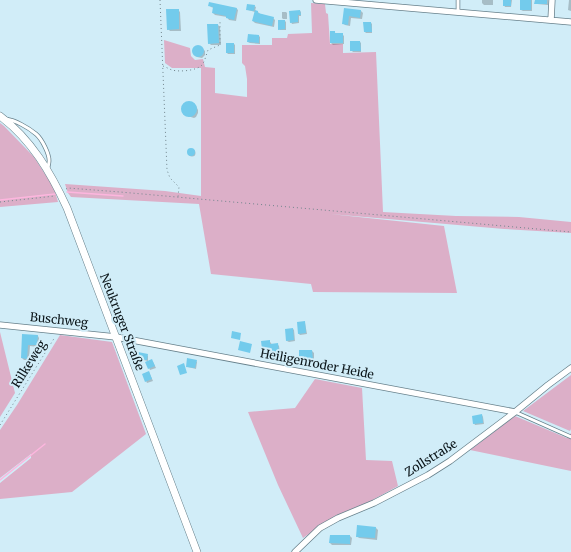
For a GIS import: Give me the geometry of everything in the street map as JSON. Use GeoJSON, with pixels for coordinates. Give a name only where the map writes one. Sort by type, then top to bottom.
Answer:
{"type":"FeatureCollection","features":[{"type":"Feature","properties":{"kind":"street"},"geometry":{"type":"LineString","coordinates":[[316,0],[347,1],[571,22]]}},
{"type":"Feature","properties":{"kind":"street"},"geometry":{"type":"LineString","coordinates":[[551,20],[552,0]]}},
{"type":"Feature","properties":{"kind":"street","name":"Neukruger Straße"},"geometry":{"type":"LineString","coordinates":[[2,117],[33,148],[61,193],[197,552]]}},
{"type":"Feature","properties":{"kind":"street","name":"Buschweg"},"geometry":{"type":"LineString","coordinates":[[0,325],[116,337]]}},
{"type":"Feature","properties":{"kind":"street","name":"Heiligenroder Heide"},"geometry":{"type":"LineString","coordinates":[[116,337],[515,412]]}},
{"type":"Feature","properties":{"kind":"street","name":"Zollstraße"},"geometry":{"type":"LineString","coordinates":[[296,552],[320,528],[338,518],[374,503],[428,475],[450,461],[571,368]]}},
{"type":"Feature","properties":{"kind":"lane"},"geometry":{"type":"LineString","coordinates":[[458,0],[458,12]]}},
{"type":"Feature","properties":{"kind":"lane"},"geometry":{"type":"LineString","coordinates":[[2,117],[18,123],[36,134],[44,145],[49,157],[50,163],[48,170]]}},
{"type":"Feature","properties":{"kind":"lane"},"geometry":{"type":"LineString","coordinates":[[515,412],[571,437]]}},
{"type":"Feature","properties":{"kind":"path"},"geometry":{"type":"LineString","coordinates":[[160,0],[167,170],[170,178],[178,187],[178,197]]}},
{"type":"Feature","properties":{"kind":"path"},"geometry":{"type":"LineString","coordinates":[[162,66],[173,70],[197,69],[202,65],[208,50],[220,45],[220,21]]}},
{"type":"Feature","properties":{"kind":"path"},"geometry":{"type":"LineString","coordinates":[[0,202],[61,193],[68,188],[571,232]]}},
{"type":"Feature","properties":{"kind":"path","name":"Rilkeweg"},"geometry":{"type":"LineString","coordinates":[[0,425],[55,337],[57,331]]}},
{"type":"Feature","properties":{"kind":"shaded area"},"geometry":{"type":"Polygon","coordinates":[[[311,3],[325,4],[326,13],[328,14],[330,44],[343,44],[343,53],[376,52],[383,212],[456,216],[519,217],[571,222],[571,233],[504,229],[330,214],[444,226],[457,293],[313,292],[311,284],[211,274],[199,204],[71,197],[65,184],[165,191],[201,196],[201,68],[172,68],[165,63],[164,40],[190,48],[191,56],[195,60],[203,59],[205,67],[215,68],[215,93],[247,97],[247,79],[245,66],[242,63],[242,45],[272,45],[272,38],[287,38],[288,34],[312,33],[311,3]]]}},
{"type":"Feature","properties":{"kind":"shaded area"},"geometry":{"type":"Polygon","coordinates":[[[0,123],[34,157],[54,188],[58,202],[0,207],[0,123]]]}},
{"type":"Feature","properties":{"kind":"shaded area"},"geometry":{"type":"Polygon","coordinates":[[[0,332],[15,393],[0,417],[0,332]]]}},
{"type":"Feature","properties":{"kind":"shaded area"},"geometry":{"type":"Polygon","coordinates":[[[60,335],[112,342],[146,434],[72,492],[0,499],[0,483],[31,458],[31,454],[0,478],[0,430],[60,335]]]}},
{"type":"Feature","properties":{"kind":"shaded area"},"geometry":{"type":"Polygon","coordinates":[[[571,375],[570,431],[523,411],[571,375]]]}},
{"type":"Feature","properties":{"kind":"shaded area"},"geometry":{"type":"Polygon","coordinates":[[[315,379],[362,388],[366,460],[392,461],[398,486],[369,502],[335,516],[303,538],[278,485],[248,412],[295,408],[315,379]]]}},
{"type":"Feature","properties":{"kind":"shaded area"},"geometry":{"type":"Polygon","coordinates":[[[515,416],[567,438],[571,433],[571,471],[470,450],[515,416]]]}},
{"type":"Feature","properties":{"kind":"building"},"geometry":{"type":"Polygon","coordinates":[[[503,0],[511,0],[511,6],[503,6],[503,0]]]}},
{"type":"Feature","properties":{"kind":"building"},"geometry":{"type":"Polygon","coordinates":[[[520,0],[531,0],[531,10],[520,10],[520,0]]]}},
{"type":"Feature","properties":{"kind":"building"},"geometry":{"type":"Polygon","coordinates":[[[535,0],[547,0],[547,4],[534,4],[535,0]]]}},
{"type":"Feature","properties":{"kind":"building"},"geometry":{"type":"Polygon","coordinates":[[[209,2],[237,8],[234,20],[226,18],[226,16],[212,13],[213,7],[208,6],[209,2]]]}},
{"type":"Feature","properties":{"kind":"building"},"geometry":{"type":"Polygon","coordinates":[[[247,4],[255,5],[254,11],[246,10],[247,4]]]}},
{"type":"Feature","properties":{"kind":"building"},"geometry":{"type":"Polygon","coordinates":[[[344,8],[361,10],[360,18],[349,16],[348,25],[342,24],[344,8]]]}},
{"type":"Feature","properties":{"kind":"building"},"geometry":{"type":"Polygon","coordinates":[[[166,9],[179,9],[179,29],[167,30],[166,9]]]}},
{"type":"Feature","properties":{"kind":"building"},"geometry":{"type":"Polygon","coordinates":[[[255,10],[258,11],[258,13],[274,17],[272,26],[252,21],[255,10]]]}},
{"type":"Feature","properties":{"kind":"building"},"geometry":{"type":"Polygon","coordinates":[[[300,10],[301,15],[298,15],[298,22],[290,23],[289,11],[300,10]]]}},
{"type":"Feature","properties":{"kind":"building"},"geometry":{"type":"Polygon","coordinates":[[[278,20],[285,20],[285,29],[278,30],[278,20]]]}},
{"type":"Feature","properties":{"kind":"building"},"geometry":{"type":"Polygon","coordinates":[[[363,22],[371,22],[372,32],[364,32],[363,22]]]}},
{"type":"Feature","properties":{"kind":"building"},"geometry":{"type":"Polygon","coordinates":[[[207,24],[218,24],[219,43],[208,44],[207,24]]]}},
{"type":"Feature","properties":{"kind":"building"},"geometry":{"type":"Polygon","coordinates":[[[330,31],[335,31],[335,33],[343,33],[343,43],[330,43],[330,31]]]}},
{"type":"Feature","properties":{"kind":"building"},"geometry":{"type":"Polygon","coordinates":[[[248,34],[259,35],[259,43],[247,42],[248,34]]]}},
{"type":"Feature","properties":{"kind":"building"},"geometry":{"type":"Polygon","coordinates":[[[350,41],[360,41],[361,51],[350,51],[350,41]]]}},
{"type":"Feature","properties":{"kind":"building"},"geometry":{"type":"Polygon","coordinates":[[[226,43],[234,43],[234,53],[226,53],[226,43]]]}},
{"type":"Feature","properties":{"kind":"building"},"geometry":{"type":"Polygon","coordinates":[[[196,45],[200,45],[204,51],[200,57],[196,57],[192,53],[192,49],[196,45]]]}},
{"type":"Feature","properties":{"kind":"building"},"geometry":{"type":"Polygon","coordinates":[[[186,101],[192,101],[197,106],[195,115],[192,117],[186,117],[181,112],[181,106],[186,101]]]}},
{"type":"Feature","properties":{"kind":"building"},"geometry":{"type":"Polygon","coordinates":[[[189,148],[193,148],[195,152],[193,156],[189,156],[187,154],[187,150],[189,148]]]}},
{"type":"Feature","properties":{"kind":"building"},"geometry":{"type":"Polygon","coordinates":[[[305,321],[306,333],[298,334],[297,322],[305,321]]]}},
{"type":"Feature","properties":{"kind":"building"},"geometry":{"type":"Polygon","coordinates":[[[293,328],[294,340],[286,341],[285,329],[293,328]]]}},
{"type":"Feature","properties":{"kind":"building"},"geometry":{"type":"Polygon","coordinates":[[[232,331],[241,333],[240,340],[231,338],[232,331]]]}},
{"type":"Feature","properties":{"kind":"building"},"geometry":{"type":"Polygon","coordinates":[[[22,334],[38,335],[37,345],[28,345],[27,359],[21,358],[22,334]]]}},
{"type":"Feature","properties":{"kind":"building"},"geometry":{"type":"Polygon","coordinates":[[[270,340],[270,344],[278,343],[279,352],[271,353],[271,357],[263,357],[261,341],[270,340]]]}},
{"type":"Feature","properties":{"kind":"building"},"geometry":{"type":"Polygon","coordinates":[[[240,341],[252,344],[250,353],[238,350],[240,341]]]}},
{"type":"Feature","properties":{"kind":"building"},"geometry":{"type":"Polygon","coordinates":[[[299,350],[312,350],[313,360],[299,360],[299,350]]]}},
{"type":"Feature","properties":{"kind":"building"},"geometry":{"type":"Polygon","coordinates":[[[138,352],[148,354],[147,360],[136,359],[138,352]]]}},
{"type":"Feature","properties":{"kind":"building"},"geometry":{"type":"Polygon","coordinates":[[[187,358],[197,360],[195,368],[186,367],[187,358]]]}},
{"type":"Feature","properties":{"kind":"building"},"geometry":{"type":"Polygon","coordinates":[[[152,359],[155,366],[148,369],[145,362],[152,359]]]}},
{"type":"Feature","properties":{"kind":"building"},"geometry":{"type":"Polygon","coordinates":[[[184,363],[187,373],[180,375],[177,366],[184,363]]]}},
{"type":"Feature","properties":{"kind":"building"},"geometry":{"type":"Polygon","coordinates":[[[149,371],[152,379],[145,382],[142,374],[149,371]]]}},
{"type":"Feature","properties":{"kind":"building"},"geometry":{"type":"Polygon","coordinates":[[[482,414],[483,423],[473,424],[472,416],[482,414]]]}},
{"type":"Feature","properties":{"kind":"building"},"geometry":{"type":"Polygon","coordinates":[[[357,525],[376,527],[375,538],[356,537],[357,525]]]}},
{"type":"Feature","properties":{"kind":"building"},"geometry":{"type":"Polygon","coordinates":[[[330,535],[350,535],[350,544],[329,543],[330,535]]]}},
{"type":"Feature","properties":{"kind":"waterway"},"geometry":{"type":"LineString","coordinates":[[67,192],[123,196]]}},
{"type":"Feature","properties":{"kind":"waterway"},"geometry":{"type":"LineString","coordinates":[[0,200],[55,194]]}},
{"type":"Feature","properties":{"kind":"waterway"},"geometry":{"type":"LineString","coordinates":[[0,480],[45,444]]}}]}
